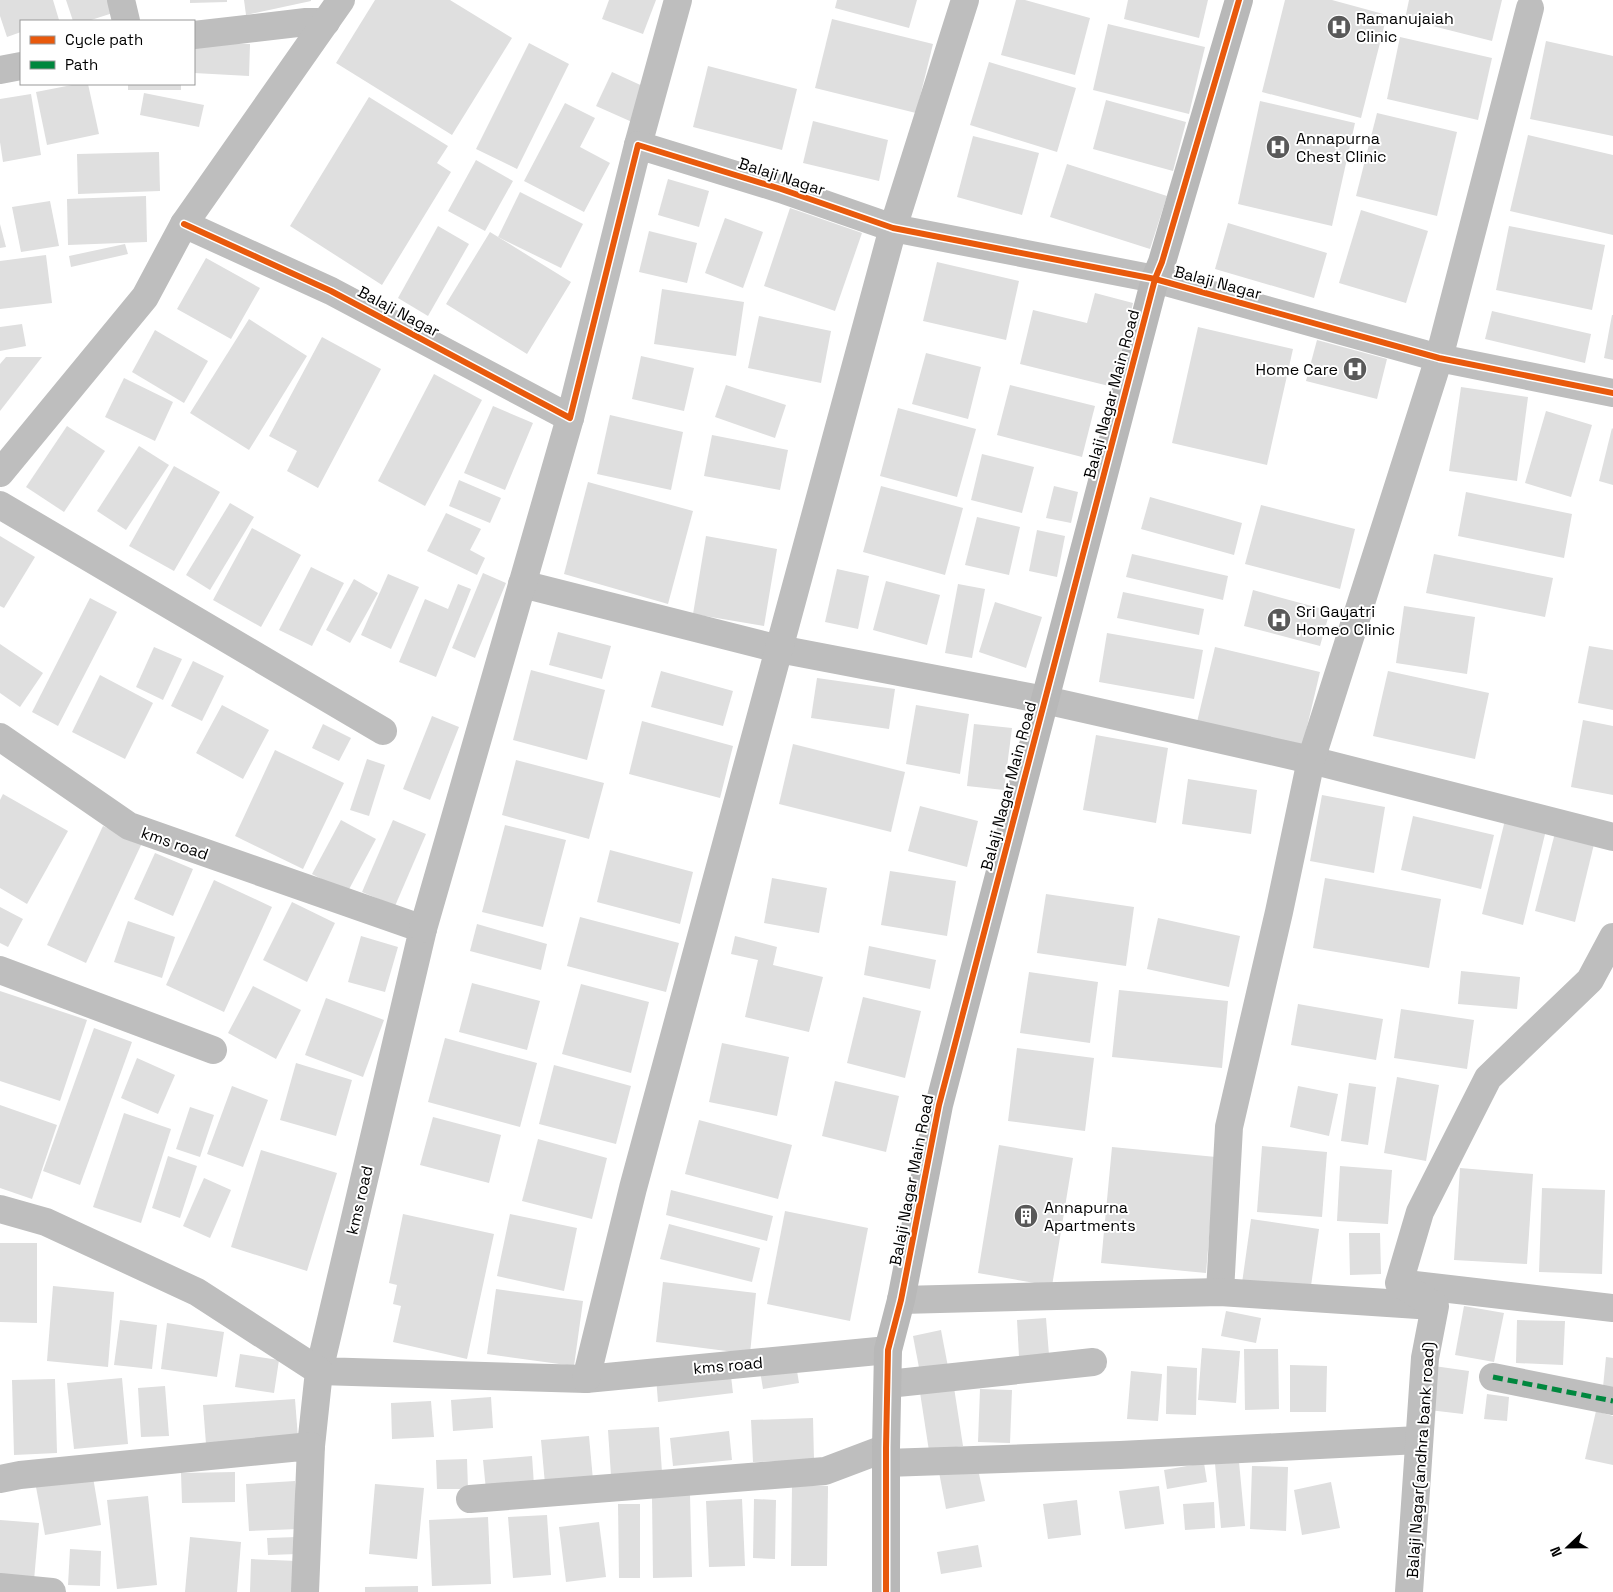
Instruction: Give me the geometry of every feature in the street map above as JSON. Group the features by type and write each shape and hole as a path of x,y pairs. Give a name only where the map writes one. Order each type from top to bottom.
{"street":[{"path":"121,0 126,20"},
{"path":"423,930 570,418 638,145 678,0"},
{"path":"586,1379 633,1188 893,228 965,0"},
{"name":"Balaji Nagar Main Road","path":"886,1592 888,1350 901,1300 939,1105 1155,279 1162,262 1239,0"},
{"path":"1220,1292 1229,1127 1279,912 1311,760 1439,358 1530,8"},
{"path":"195,35 306,22 334,11"},
{"path":"0,473 145,297 184,224 334,11"},
{"path":"0,70 20,66"},
{"name":"Balaji Nagar","path":"638,145 781,189 893,228 1155,279 1439,358 1613,393"},
{"name":"Balaji Nagar","path":"184,224 331,291 570,418"},
{"path":"0,505 383,731"},
{"path":"522,584 779,649 1045,700 1311,760 1613,837"},
{"name":"kms road","path":"0,737 129,826 423,930 320,1371 586,1379 888,1350"},
{"path":"1399,1283 1420,1212 1488,1078 1590,980 1613,937"},
{"path":"0,970 213,1050"},
{"path":"0,1209 46,1222 197,1292 320,1371 311,1446 305,1592"},
{"path":"1399,1283 1434,1306"},
{"path":"1399,1283 1613,1308"},
{"path":"901,1300 1220,1292 1434,1306"},
{"name":"Balaji Nagar(andhra bank road)","path":"1409,1592 1425,1358 1434,1306"},
{"path":"888,1384 1093,1362"},
{"path":"1493,1377 1613,1401"},
{"path":"470,1499 825,1471 886,1455 1129,1454 1420,1440"},
{"path":"0,1479 20,1475 311,1446"},
{"path":"0,1587 52,1592"}],"building":[{"path":"0,0 53,0 59,20 20,20 20,32 7,37 0,16"},
{"path":"66,0 115,0 119,11 91,20 73,20"},
{"path":"190,0 227,0 227,2 190,3"},
{"path":"244,0 311,0 311,1 246,15"},
{"path":"375,0 450,0 512,38 452,135 336,63"},
{"path":"609,0 656,0 643,34 602,19"},
{"path":"837,0 917,0 909,28 835,8"},
{"path":"1016,0 1025,0 1090,18 1075,75 1001,55"},
{"path":"1128,0 1208,0 1199,38 1124,19"},
{"path":"1285,0 1332,0 1387,15 1361,118 1262,92"},
{"path":"1409,0 1502,0 1492,41 1405,19"},
{"path":"832,19 933,44 916,113 815,88"},
{"path":"1108,24 1205,47 1189,114 1093,90"},
{"path":"1400,37 1492,58 1478,120 1387,99"},
{"path":"1546,41 1613,56 1613,136 1530,119"},
{"path":"195,42 250,44 249,76 195,73"},
{"path":"529,43 569,64 517,169 476,149"},
{"path":"989,62 1076,88 1057,152 970,125"},
{"path":"708,66 797,89 782,150 693,127"},
{"path":"612,72 647,88 632,122 596,106"},
{"path":"72,85 88,85 99,134 47,145 36,92"},
{"path":"128,85 181,85 181,90 128,90"},
{"path":"144,93 204,105 199,127 140,115"},
{"path":"31,94 41,155 3,162 0,142 0,99"},
{"path":"369,97 448,146 437,163 451,172 382,285 290,226"},
{"path":"1106,100 1186,122 1173,171 1093,149"},
{"path":"1260,101 1355,123 1332,226 1238,204"},
{"path":"565,103 595,118 580,147 610,163 584,212 524,181"},
{"path":"1377,113 1457,132 1437,216 1356,196"},
{"path":"813,121 888,140 879,181 803,163"},
{"path":"1528,135 1613,155 1613,235 1510,211"},
{"path":"973,136 1039,153 1022,215 957,197"},
{"path":"159,152 160,191 78,194 77,154"},
{"path":"476,160 513,181 485,231 448,211"},
{"path":"1067,164 1167,196 1150,249 1050,217"},
{"path":"668,179 709,191 699,227 658,215"},
{"path":"520,192 583,224 561,268 498,237"},
{"path":"146,196 147,242 68,245 67,199"},
{"path":"50,201 59,246 21,252 12,207"},
{"path":"790,208 862,233 835,311 764,286"},
{"path":"1361,210 1428,231 1406,303 1339,283"},
{"path":"725,218 763,232 743,288 705,273"},
{"path":"1228,223 1327,253 1314,298 1215,269"},
{"path":"0,224 6,247 0,248"},
{"path":"438,226 469,244 428,316 398,298"},
{"path":"1509,226 1605,245 1592,310 1496,290"},
{"path":"649,231 697,243 687,283 639,272"},
{"path":"490,232 571,282 527,354 446,304"},
{"path":"125,244 128,254 71,267 69,256"},
{"path":"46,255 52,303 0,309 0,261"},
{"path":"206,258 260,288 231,339 177,309"},
{"path":"937,262 1019,281 1006,340 923,321"},
{"path":"662,289 744,302 736,356 654,344"},
{"path":"1095,293 1133,303 1113,387 1020,364 1033,310 1087,323"},
{"path":"1492,311 1591,334 1585,363 1485,339"},
{"path":"1613,315 1613,360 1604,358"},
{"path":"759,316 831,331 821,383 748,368"},
{"path":"249,319 307,356 249,450 190,413"},
{"path":"22,324 26,346 0,351 0,327"},
{"path":"1198,327 1293,349 1267,465 1172,443"},
{"path":"155,330 208,361 184,403 132,372"},
{"path":"322,337 381,369 318,488 287,471 297,451 269,436"},
{"path":"1317,340 1387,359 1377,399 1306,381"},
{"path":"926,353 981,367 968,419 912,404"},
{"path":"641,356 694,368 684,411 632,399"},
{"path":"6,357 42,357 0,411 0,364"},
{"path":"434,374 482,400 425,506 378,481"},
{"path":"124,378 173,402 155,441 105,417"},
{"path":"726,385 786,405 775,438 715,417"},
{"path":"1010,385 1095,406 1082,457 997,435"},
{"path":"1461,387 1528,397 1517,481 1449,471"},
{"path":"493,406 533,423 505,490 464,473"},
{"path":"898,408 976,429 957,497 880,476"},
{"path":"1546,411 1592,425 1571,497 1525,483"},
{"path":"610,415 683,432 671,490 597,474"},
{"path":"67,426 105,451 64,512 26,487"},
{"path":"1613,429 1613,485 1599,481"},
{"path":"712,435 788,450 780,490 704,476"},
{"path":"139,446 169,465 126,530 97,511"},
{"path":"982,454 1034,467 1022,513 971,500"},
{"path":"174,466 220,492 174,571 129,546"},
{"path":"459,480 501,498 490,523 449,506"},
{"path":"588,482 693,511 668,604 564,574"},
{"path":"881,486 963,508 945,575 863,552"},
{"path":"1054,486 1078,492 1071,523 1046,518"},
{"path":"1466,492 1572,514 1564,558 1458,536"},
{"path":"1150,497 1242,523 1234,555 1141,529"},
{"path":"230,503 254,517 210,590 186,575"},
{"path":"1261,505 1355,529 1340,589 1245,564"},
{"path":"446,513 481,529 470,550 485,558 477,575 427,551"},
{"path":"977,517 1020,527 1009,575 965,565"},
{"path":"252,528 301,555 261,627 213,600"},
{"path":"1037,530 1065,536 1057,577 1029,571"},
{"path":"0,536 35,557 4,608 0,606"},
{"path":"706,536 777,549 764,626 693,614"},
{"path":"1132,554 1228,576 1223,600 1126,577"},
{"path":"1434,554 1553,578 1545,617 1426,593"},
{"path":"311,567 344,583 312,646 279,630"},
{"path":"837,569 869,576 858,629 825,622"},
{"path":"483,573 506,583 475,658 452,648"},
{"path":"388,574 419,587 391,649 361,635"},
{"path":"354,579 378,593 350,643 326,630"},
{"path":"886,581 940,595 927,645 873,630"},
{"path":"458,584 471,589 436,677 399,662 425,599 448,609"},
{"path":"958,584 985,589 972,658 945,653"},
{"path":"1253,590 1330,611 1320,646 1244,626"},
{"path":"1123,592 1204,609 1199,635 1117,618"},
{"path":"90,598 117,612 58,726 32,712"},
{"path":"995,602 1042,617 1026,668 979,652"},
{"path":"1404,606 1475,617 1467,674 1396,663"},
{"path":"558,632 611,646 602,679 549,665"},
{"path":"1107,633 1203,650 1194,699 1099,682"},
{"path":"0,644 43,673 20,707 0,693"},
{"path":"1589,646 1613,650 1613,710 1578,703"},
{"path":"154,647 182,659 163,700 136,687"},
{"path":"1215,647 1320,672 1302,748 1197,722"},
{"path":"193,661 224,676 202,721 171,706"},
{"path":"531,670 605,690 587,760 513,740"},
{"path":"661,671 733,691 723,726 651,707"},
{"path":"1388,671 1489,693 1475,759 1373,736"},
{"path":"100,675 153,703 125,759 72,732"},
{"path":"817,678 895,689 889,729 811,718"},
{"path":"222,705 269,730 243,779 196,753"},
{"path":"916,705 969,714 960,774 906,764"},
{"path":"432,716 459,727 430,800 403,789"},
{"path":"1583,720 1613,726 1613,795 1571,787"},
{"path":"642,721 733,746 720,798 629,774"},
{"path":"323,724 351,738 339,761 312,748"},
{"path":"974,724 1012,728 1004,790 967,786"},
{"path":"1096,735 1168,748 1156,823 1083,810"},
{"path":"793,744 905,772 891,832 779,804"},
{"path":"275,750 344,783 303,869 235,836"},
{"path":"367,759 385,765 369,816 350,810"},
{"path":"516,760 604,783 589,839 502,815"},
{"path":"1188,779 1257,790 1251,834 1182,824"},
{"path":"3,794 68,831 27,904 0,888 0,800"},
{"path":"1322,795 1385,807 1374,873 1310,861"},
{"path":"920,806 978,821 967,867 908,851"},
{"path":"1413,816 1494,835 1481,889 1401,870"},
{"path":"341,820 376,839 347,893 312,874"},
{"path":"393,820 426,834 395,906 362,892"},
{"path":"1505,820 1546,830 1523,925 1482,914"},
{"path":"505,825 566,840 543,927 482,912"},
{"path":"1557,825 1596,836 1575,922 1535,911"},
{"path":"103,826 142,843 86,963 47,945"},
{"path":"610,850 693,872 680,924 597,902"},
{"path":"155,853 193,869 173,916 134,899"},
{"path":"890,871 956,881 947,936 881,925"},
{"path":"772,878 827,888 819,933 764,923"},
{"path":"1325,878 1441,899 1429,968 1313,948"},
{"path":"214,880 272,907 224,1012 166,985"},
{"path":"1046,894 1134,907 1126,966 1037,953"},
{"path":"292,902 335,923 307,982 263,960"},
{"path":"0,907 23,919 8,947 0,943"},
{"path":"580,917 679,943 666,992 567,966"},
{"path":"1158,918 1240,936 1229,987 1147,969"},
{"path":"128,921 175,937 162,978 114,962"},
{"path":"477,924 547,944 541,970 470,951"},
{"path":"361,936 398,947 385,992 348,982"},
{"path":"735,936 777,947 773,965 823,977 809,1032 745,1017 758,960 731,954"},
{"path":"869,946 936,960 930,989 864,975"},
{"path":"1461,971 1520,977 1517,1009 1458,1004"},
{"path":"1029,972 1098,982 1090,1043 1020,1033"},
{"path":"472,983 540,1001 527,1050 459,1032"},
{"path":"581,984 649,1002 631,1073 562,1054"},
{"path":"253,986 301,1010 276,1059 228,1033"},
{"path":"1119,990 1228,1001 1222,1068 1112,1057"},
{"path":"0,991 87,1020 60,1101 0,1081"},
{"path":"863,997 921,1011 905,1078 847,1063"},
{"path":"326,998 384,1020 363,1077 305,1055"},
{"path":"1298,1004 1383,1019 1376,1060 1291,1045"},
{"path":"1401,1009 1474,1020 1467,1069 1394,1058"},
{"path":"94,1028 132,1042 80,1185 43,1171"},
{"path":"445,1038 537,1063 520,1127 428,1102"},
{"path":"722,1043 789,1057 777,1116 709,1102"},
{"path":"1017,1048 1094,1058 1085,1131 1008,1121"},
{"path":"137,1058 175,1075 158,1114 121,1098"},
{"path":"296,1063 352,1080 336,1136 280,1120"},
{"path":"554,1065 631,1086 616,1144 539,1124"},
{"path":"1397,1077 1439,1085 1426,1161 1384,1153"},
{"path":"835,1081 899,1096 886,1152 822,1136"},
{"path":"1349,1083 1376,1087 1368,1145 1341,1141"},
{"path":"232,1086 268,1100 243,1167 207,1154"},
{"path":"1298,1086 1338,1094 1329,1136 1290,1127"},
{"path":"0,1105 57,1125 32,1199 0,1188"},
{"path":"190,1107 214,1115 200,1157 176,1149"},
{"path":"124,1113 171,1129 141,1223 93,1207"},
{"path":"433,1117 501,1135 489,1183 420,1165"},
{"path":"699,1120 792,1145 778,1199 685,1174"},
{"path":"538,1139 607,1158 592,1219 522,1201"},
{"name":"Annapurna Apartments","path":"999,1145 1073,1158 1052,1286 978,1273"},
{"path":"1262,1146 1327,1152 1322,1217 1257,1212"},
{"path":"1112,1147 1216,1157 1206,1273 1101,1263"},
{"path":"261,1150 337,1173 307,1271 231,1247"},
{"path":"168,1156 197,1166 180,1218 152,1208"},
{"path":"1340,1166 1392,1170 1388,1224 1337,1221"},
{"path":"1460,1168 1533,1174 1527,1264 1454,1260"},
{"path":"204,1178 231,1190 210,1238 183,1226"},
{"path":"1542,1188 1605,1190 1602,1274 1539,1272"},
{"path":"671,1190 773,1216 767,1241 666,1215"},
{"path":"785,1211 868,1228 850,1321 767,1304"},
{"path":"403,1214 494,1234 467,1359 393,1342 401,1306 393,1304 397,1285 389,1283"},
{"path":"510,1214 577,1228 564,1291 497,1276"},
{"path":"1251,1219 1319,1229 1310,1293 1242,1283"},
{"path":"669,1224 760,1248 752,1282 660,1259"},
{"path":"1349,1233 1380,1233 1381,1274 1350,1275"},
{"path":"0,1243 37,1243 37,1323 0,1322"},
{"path":"663,1282 756,1293 750,1354 656,1342"},
{"path":"53,1286 114,1292 108,1367 47,1361"},
{"path":"496,1289 583,1301 574,1366 487,1354"},
{"path":"1464,1306 1504,1313 1494,1362 1455,1355"},
{"path":"1226,1311 1261,1318 1256,1343 1221,1336"},
{"path":"1046,1318 1049,1355 1019,1357 1017,1320"},
{"path":"120,1320 157,1325 152,1369 114,1365"},
{"path":"1517,1320 1565,1321 1563,1365 1516,1363"},
{"path":"167,1323 224,1332 217,1377 161,1369"},
{"path":"941,1330 948,1367 920,1373 913,1336"},
{"path":"1202,1348 1240,1351 1236,1403 1198,1400"},
{"path":"1244,1349 1278,1349 1279,1409 1245,1410"},
{"path":"240,1354 279,1360 274,1393 235,1387"},
{"path":"1606,1357 1613,1358 1613,1388 1603,1387"},
{"path":"796,1365 799,1383 763,1389 760,1371"},
{"path":"1290,1365 1327,1366 1326,1412 1290,1412"},
{"path":"1167,1366 1197,1368 1196,1415 1166,1414"},
{"path":"1434,1366 1469,1371 1463,1414 1429,1410"},
{"path":"730,1368 733,1393 658,1402 656,1377"},
{"path":"1131,1371 1162,1374 1158,1421 1127,1419"},
{"path":"122,1378 128,1444 74,1449 67,1383"},
{"path":"55,1379 57,1453 14,1455 12,1380"},
{"path":"953,1381 963,1446 929,1451 919,1386"},
{"path":"165,1386 169,1436 141,1437 138,1388"},
{"path":"980,1389 1012,1390 1010,1443 978,1442"},
{"path":"1487,1394 1509,1397 1507,1421 1484,1419"},
{"path":"491,1397 493,1428 453,1431 451,1400"},
{"path":"295,1399 298,1438 206,1444 203,1405"},
{"path":"431,1401 434,1437 392,1439 391,1403"},
{"path":"1596,1411 1613,1416 1613,1465 1585,1459"},
{"path":"813,1418 814,1460 753,1462 751,1420"},
{"path":"659,1427 662,1473 611,1476 608,1430"},
{"path":"729,1431 732,1460 673,1466 670,1438"},
{"path":"589,1436 593,1480 545,1484 541,1440"},
{"path":"532,1456 534,1485 486,1490 483,1460"},
{"path":"467,1459 468,1489 437,1489 436,1460"},
{"path":"1239,1462 1245,1526 1221,1528 1215,1464"},
{"path":"1204,1463 1207,1482 1167,1489 1164,1470"},
{"path":"977,1465 985,1501 946,1509 939,1472"},
{"path":"1252,1466 1288,1467 1286,1531 1250,1529"},
{"path":"235,1472 235,1502 182,1503 181,1473"},
{"path":"93,1477 101,1525 45,1535 36,1487"},
{"path":"295,1481 298,1529 249,1531 246,1484"},
{"path":"1331,1482 1340,1528 1302,1535 1294,1490"},
{"path":"375,1484 424,1488 417,1559 369,1554"},
{"path":"792,1485 828,1486 827,1566 791,1566"},
{"path":"1159,1486 1164,1524 1125,1529 1119,1491"},
{"path":"652,1495 690,1495 692,1577 653,1578"},
{"path":"148,1496 157,1585 117,1589 107,1500"},
{"path":"742,1499 745,1566 709,1567 706,1501"},
{"path":"754,1499 776,1500 775,1559 753,1558"},
{"path":"1077,1500 1081,1535 1048,1539 1043,1504"},
{"path":"1214,1502 1215,1528 1185,1530 1183,1504"},
{"path":"618,1504 640,1504 640,1578 619,1578"},
{"path":"547,1515 551,1575 513,1578 508,1517"},
{"path":"488,1517 491,1584 432,1586 429,1520"},
{"path":"0,1520 39,1523 33,1592 0,1592"},
{"path":"599,1522 606,1577 566,1582 559,1527"},
{"path":"190,1537 241,1542 237,1592 185,1592"},
{"path":"297,1537 298,1554 268,1555 267,1538"},
{"path":"978,1545 982,1567 941,1574 937,1552"},
{"path":"70,1549 101,1551 100,1586 68,1585"},
{"path":"251,1559 297,1561 296,1592 250,1592"},
{"path":"418,1586 418,1592 365,1592 365,1587"}],"marked path":[{"path":"1493,1377 1613,1401"}],"cycle path":[{"path":"886,1592 888,1350 901,1300 939,1105 1155,279 1162,262 1239,0"},
{"path":"184,224 331,291 570,418 638,145 781,189 893,228 1155,279 1439,358 1613,393"}],"place":[{"name":"Ramanujaiah Clinic","path":"1339,27"},
{"name":"Annapurna Chest Clinic","path":"1278,147"},
{"name":"Home Care","path":"1355,369"},
{"name":"Sri Gayatri Homeo Clinic","path":"1279,620"},
{"name":"Annapurna Apartments","path":"1026,1216"}]}
